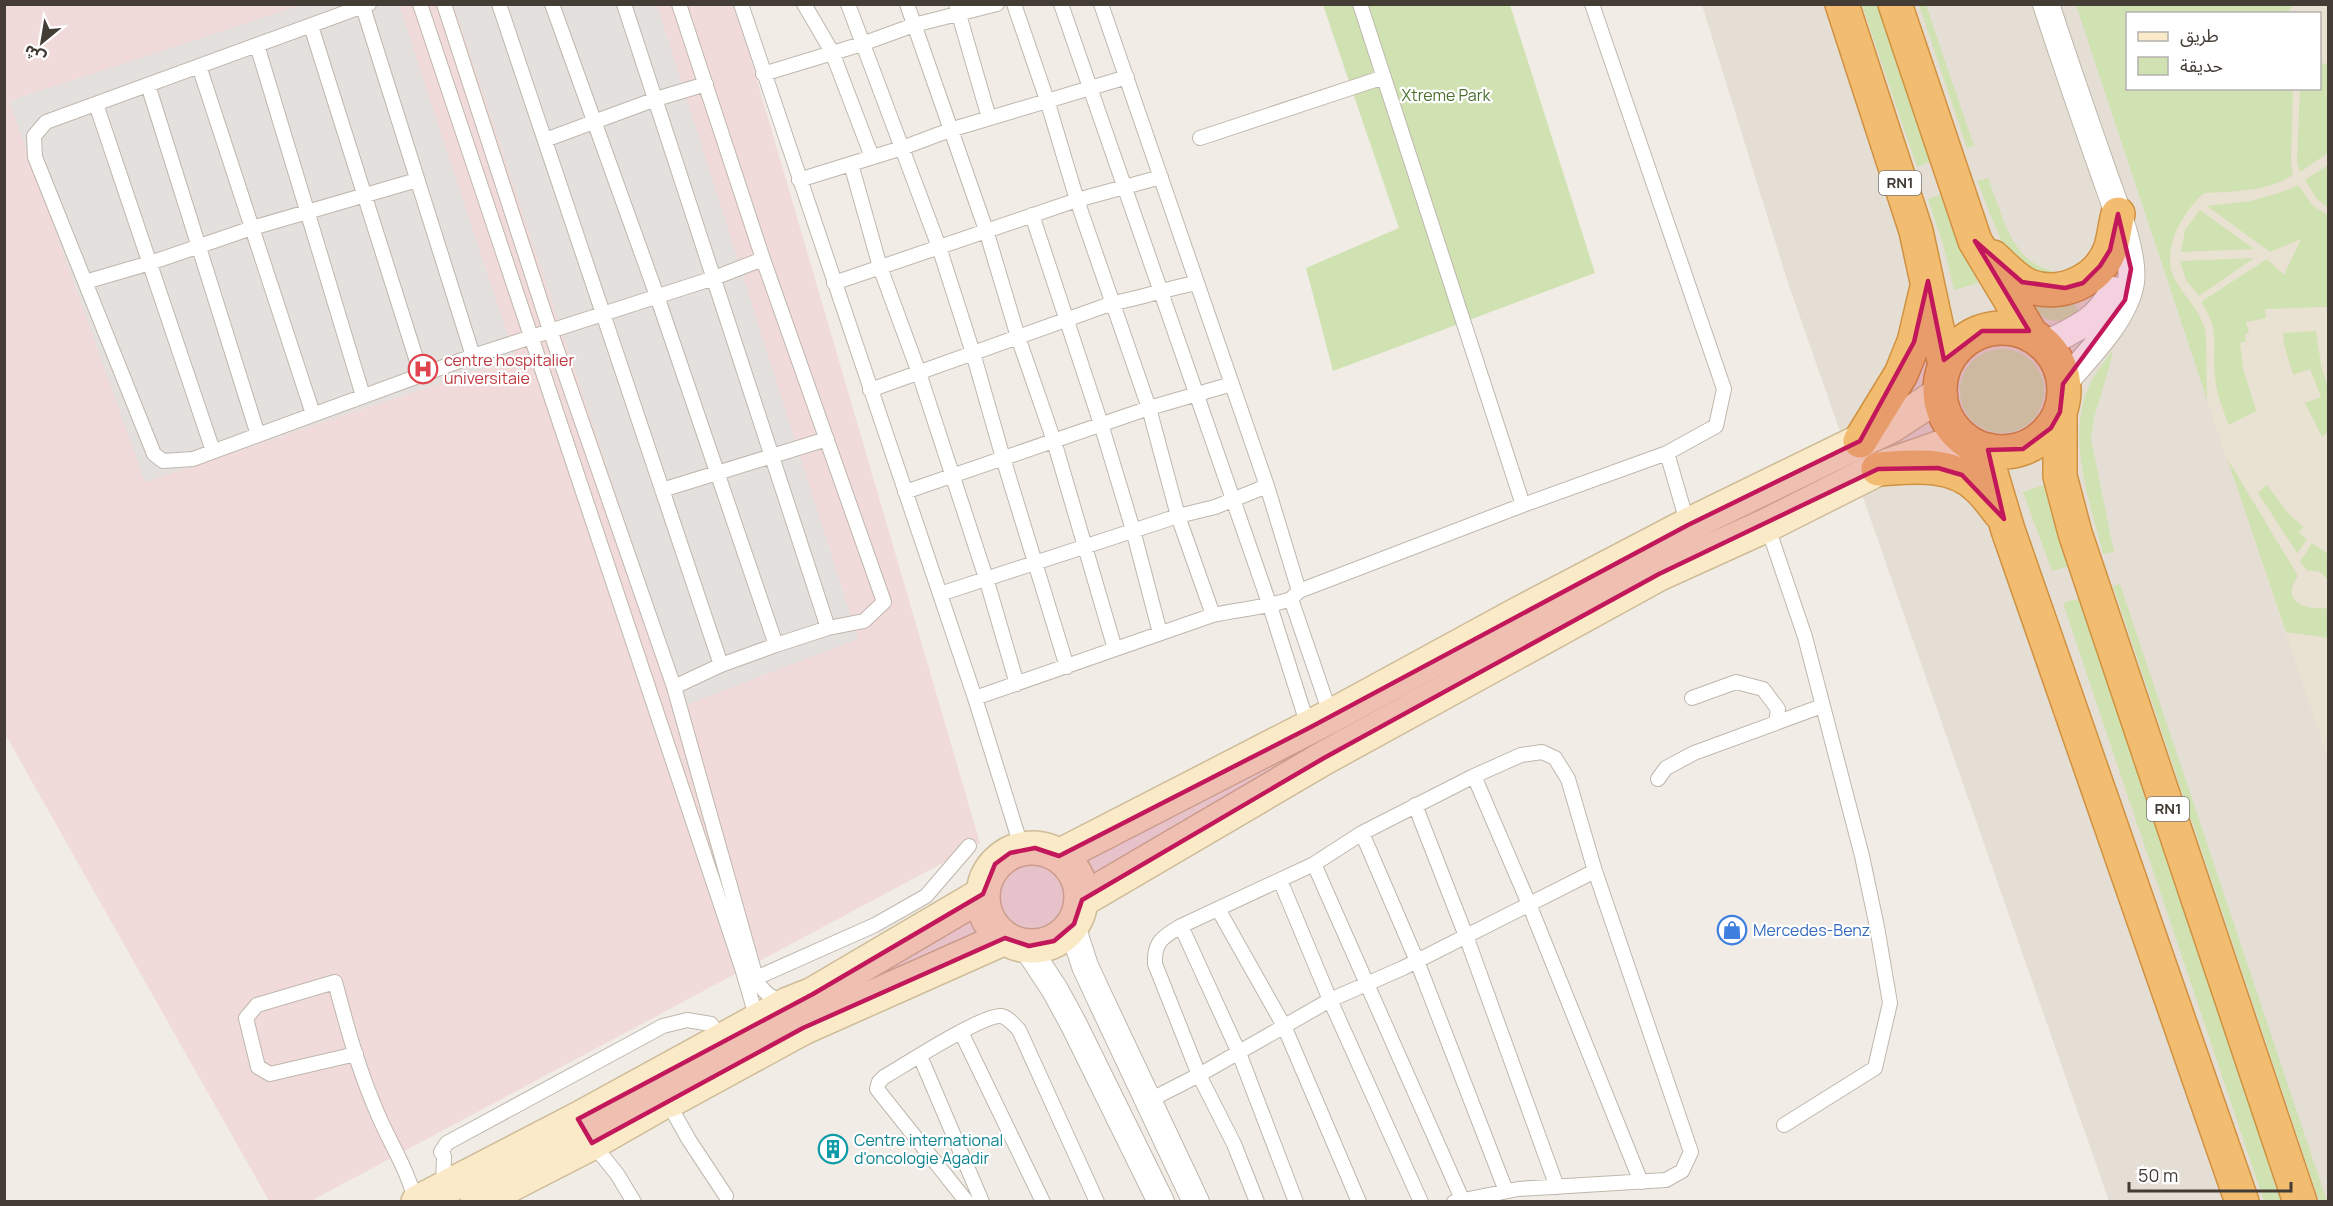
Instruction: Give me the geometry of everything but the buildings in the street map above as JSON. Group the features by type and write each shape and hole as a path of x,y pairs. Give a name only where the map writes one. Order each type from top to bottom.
{"highway":[{"name":"RN1","path":"1842,4 1916,231 1928,281 1947,419 1976,445 1991,473 2004,519 2242,1202"},
{"name":"RN1","path":"1895,4 1975,241 2038,341 2057,363 2062,398 2060,476 2075,533 2300,1202"},
{"path":"1975,241 2022,282 2040,288 2065,288 2083,283 2100,266 2121,225"},
{"path":"1860,441 1901,374 1914,342 1928,281"},
{"path":"1943,380 1954,350 1967,339 1982,332 2000,328 2017,330 2038,341"},
{"path":"1976,445 2006,452 2023,448 2039,440 2051,428 2062,398"},
{"path":"1878,469 1913,466 1938,468 1962,475 1978,486 2004,519"}],"street":[{"path":"2046,4 2121,225 2131,269 2131,283 2125,300 2062,398"},
{"path":"2038,341 2098,315 2105,306 2114,290 2121,225"},
{"path":"425,1197 585,1131 672,1100 803,1028 1015,942 1042,946 1054,941 1077,913 1319,737 1518,614 1688,525 1891,426 1943,380"},
{"path":"1059,856 1319,737 1659,574 1767,525 1878,469 1976,445"},
{"path":"1160,1201 1074,1024 1055,990 1015,942 995,930 988,919 983,894 986,878 995,864 1010,853 1022,849 1048,850 1069,864 1076,875 1077,913 1089,975 1196,1202"},
{"path":"477,1202 722,1041 788,1004 813,994 983,894"}],"lane":[{"path":"420,4 742,968 754,1009 755,1022"},
{"path":"444,4 550,330 674,687 756,978 761,988 773,999 788,1004"},
{"path":"499,4 721,665"},
{"path":"552,4 657,296 776,645"},
{"path":"624,4 828,628"},
{"path":"674,687 721,665 776,645 828,628 864,621 884,602 763,259 679,4"},
{"path":"741,4 975,698 1022,849"},
{"path":"804,4 832,52 872,157"},
{"path":"848,4 939,247 974,353 1034,563 1067,667"},
{"path":"907,4 986,230 1018,337 1054,441 1114,649"},
{"path":"763,74 862,44 957,10 997,4"},
{"path":"1014,4 1047,100 1077,200 1149,408 1178,516 1213,615"},
{"path":"1061,4 1270,606 1319,737"},
{"path":"1101,4 1267,486 1295,595 1319,737"},
{"path":"1360,4 1523,505"},
{"path":"975,698 1213,615 1249,607 1270,606 1523,505 1666,453 1716,426 1724,389 1592,4"},
{"path":"472,356 366,6 46,122 34,136 35,157 154,454 163,461 193,459 472,356 604,315 763,259"},
{"path":"957,10 989,118"},
{"path":"311,26 421,374"},
{"path":"257,45 363,396"},
{"path":"199,66 313,414"},
{"path":"799,180 902,148 950,130 1126,77"},
{"path":"1200,138 1384,77"},
{"path":"545,140 656,99 706,84"},
{"path":"148,85 258,435"},
{"path":"96,104 213,451"},
{"path":"850,164 880,267 919,373 986,578 1017,684"},
{"path":"834,283 1077,200 1161,177"},
{"path":"86,282 252,228 417,180"},
{"path":"1032,215 1101,424 1133,530 1160,633"},
{"path":"870,390 1113,303 1142,298 1161,290 1197,283"},
{"path":"905,492 1149,408 1232,384"},
{"path":"662,490 827,439"},
{"path":"1666,453 1688,525"},
{"path":"940,594 1133,530 1233,500 1267,486"},
{"path":"1767,525 1805,637 1821,706 1862,856 1890,1003 1875,1068 1784,1125"},
{"path":"1692,698 1736,682 1763,689 1778,709 1776,723"},
{"path":"1658,779 1666,768 1694,753 1821,706"},
{"path":"1257,1202 1234,1144 1199,1075 1155,964 1155,951 1161,938 1180,926 1314,864 1362,833 1474,776 1521,755 1542,752 1555,758 1568,779 1595,870 1691,1152 1682,1171 1666,1180 1506,1191 1458,1200 1368,985 1314,864"},
{"path":"1474,776 1529,904 1641,1182"},
{"path":"1415,805 1466,936 1557,1187"},
{"path":"1362,833 1417,961 1506,1191"},
{"path":"756,978 875,925 926,896 969,846"},
{"path":"1148,1101 1239,1053 1330,1000 1368,985 1417,961 1595,870"},
{"path":"1280,880 1330,1000 1421,1202"},
{"path":"721,907 735,902"},
{"path":"1218,909 1284,1026 1359,1202"},
{"path":"1180,926 1239,1053 1296,1202"},
{"path":"356,1054 270,1074 258,1066 246,1018 257,1005 335,982 374,1106 409,1176 425,1197 444,1156 441,1152 447,1143 663,1026 687,1020 711,1024 722,1041"},
{"path":"967,1202 877,1089 884,1077 961,1032 990,1018 1000,1016 1019,1030 1097,1202"},
{"path":"961,1032 1043,1202"},
{"path":"920,1056 982,1202"},
{"path":"667,1100 725,1200"},
{"path":"585,1131 617,1174 634,1202"}],"highlighted area":[{"path":"2118,214 2131,269 2125,300 2063,384 2060,412 2051,428 2023,449 1988,450 2004,519 1962,475 1938,468 1878,469 1659,574 1324,758 1082,900 1074,924 1054,941 1029,946 1005,938 803,1028 592,1143 578,1119 813,994 983,894 995,864 1010,853 1035,848 1059,856 1309,728 1688,525 1860,441 1914,342 1928,281 1944,360 1982,331 2029,331 1975,241 2022,282 2065,288 2083,283 2100,266 2110,250"}],"shaded area":[{"name":"centre hospitalier universitaie","path":"4,5 735,5 980,843 311,1201 269,1201 5,734"},
{"path":"302,5 399,5 515,358 145,482 9,101"},
{"path":"454,5 657,5 858,639 686,705"},
{"path":"1702,5 2328,5 2328,1201 2109,1201 1788,283"},
{"path":"2275,5 2328,5 2328,759 2158,254 2235,90 2321,90 2321,12 2271,12"}],"green space":[{"name":"Xtreme Park","path":"1323,5 1510,5 1595,273 1333,371 1306,268 1399,228"},
{"path":"1862,5 1881,5 1933,161 1917,167"},
{"path":"1919,5 1926,5 1974,146 1967,148"},
{"path":"2076,5 2292,5 2288,12 2126,12 2126,90 2293,90 2291,162 2293,175 2261,188 2204,193 2180,223 2171,247 2172,271 2177,283 2199,314 2204,326 2207,400"},
{"path":"2321,62 2328,65 2328,153 2300,172 2297,162 2300,90 2321,90"},
{"path":"2328,165 2328,208 2316,198 2305,180"},
{"path":"1988,178 2008,230 2019,249 2033,263 2060,273 2038,280 2004,248 1977,181"},
{"path":"2298,185 2313,206 2328,215 2328,307 2265,309 2266,318 2246,322 2249,333 2245,334 2246,341 2240,343 2243,368 2256,411 2229,425 2217,390 2212,324 2201,302 2267,259 2284,275 2301,239 2270,252 2207,206 2251,201"},
{"path":"1944,193 1978,283 1954,290 1944,248 1928,199"},
{"path":"2200,210 2254,249 2181,252 2185,230"},
{"path":"2254,258 2199,296 2186,280 2180,261"},
{"path":"2031,295 2070,297 2081,314 2064,320 2050,320 2039,312"},
{"path":"2316,331 2321,365 2328,387 2328,432 2322,437 2305,403 2321,397 2310,369 2293,375 2284,345 2283,333"},
{"path":"2002,349 2025,356 2037,368 2044,391 2037,414 2025,426 2002,433 1979,426 1967,414 1960,391 1967,368 1979,356"},
{"path":"2112,351 2091,438 2114,552 2103,554 2082,470 2080,428 2082,407 2089,386"},
{"path":"2227,458 2298,576 2293,585 2294,599 2304,606 2328,608 2328,638 2286,632"},
{"path":"2047,484 2069,566 2052,571 2023,492"},
{"path":"2267,485 2287,512 2303,527 2299,533 2307,540 2297,553 2258,493"},
{"path":"2312,543 2328,554 2328,580 2320,572 2307,570 2300,562"},
{"path":"2120,584 2327,1201 2319,1201 2113,586"},
{"path":"2081,598 2283,1201 2264,1201 2063,603"}],"place":[{"name":"centre hospitalier universitaie","path":"423,369"},
{"name":"Mercedes-Benz","path":"1732,930"},
{"name":"Centre international d'oncologie Agadir","path":"833,1149"}]}
